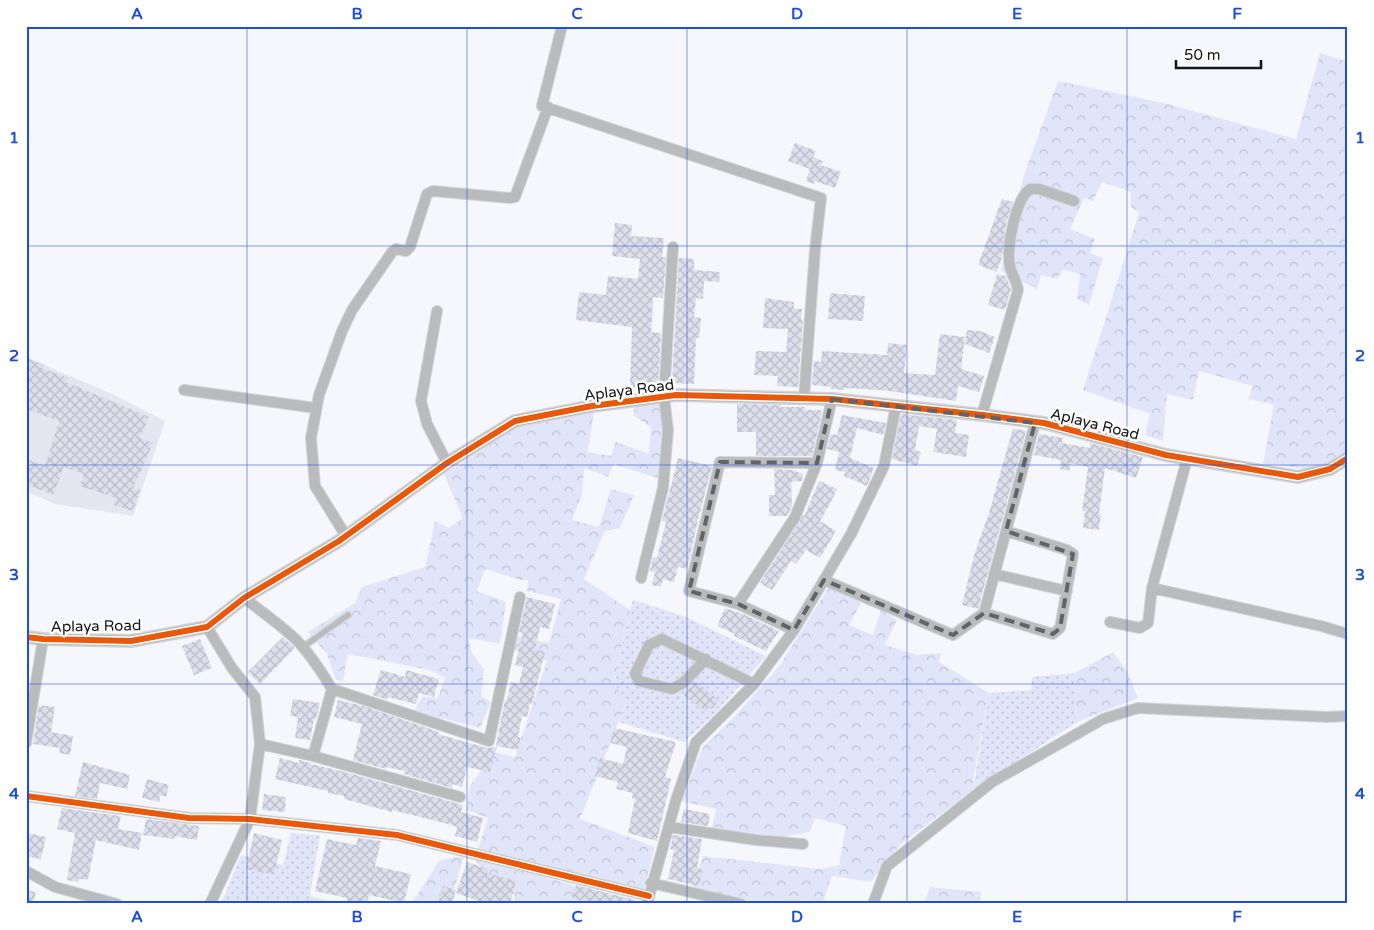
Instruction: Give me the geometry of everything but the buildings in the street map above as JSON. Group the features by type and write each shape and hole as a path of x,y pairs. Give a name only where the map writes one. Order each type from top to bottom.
{"street":[{"path":"562,26 542,106 821,198 815,250 804,398"},
{"path":"346,536 315,486 311,438 318,395 342,330 352,310 392,252 396,249 406,251 410,247 427,194 433,191 515,197 548,107"},
{"path":"982,416 1018,290 1010,268 1009,249 1019,203 1030,188 1039,189 1074,201"},
{"path":"641,578 663,488 668,430 664,397 672,247"},
{"path":"437,311 421,401 427,424 447,463"},
{"path":"184,390 316,408"},
{"name":"Aplaya Road","path":"26,637 131,641 207,627 244,598 346,536 447,463 515,421 592,406 676,395 832,399 1035,423 1187,459 1298,477 1330,469 1348,458"},
{"path":"738,604 795,517 817,463 832,399"},
{"path":"26,796 189,818 250,819 396,834 648,900 651,883 676,800 696,742 754,684 794,630 824,580 851,534 884,466 896,406"},
{"path":"824,580 953,635 984,614 1035,423"},
{"path":"1110,622 1140,628 1148,623 1152,588 1187,459"},
{"path":"794,630 738,604 689,591 720,462 817,463"},
{"path":"984,614 1054,634 1060,628 1073,554 1067,550 1006,531"},
{"path":"994,574 1067,590"},
{"path":"1152,588 1321,626 1348,634"},
{"path":"244,598 291,635 303,647 332,689 489,741 520,597"},
{"path":"207,627 232,668 256,696 260,744 250,819 210,904"},
{"path":"26,743 43,639"},
{"path":"706,659 683,683 672,689 639,681 635,674 649,645 662,639 706,659 754,684"},
{"path":"313,756 332,689"},
{"path":"873,904 888,866 984,788 1103,719 1138,708 1348,716"},
{"path":"260,744 313,756 460,797"},
{"path":"669,828 756,840 803,844"},
{"path":"26,870 55,888 117,904"},
{"path":"651,883 742,904"}],"lane":[{"path":"303,647 348,616"}],"highlighted area":[{"path":"832,399 1035,423 1006,531 1073,554 1060,628 1053,634 984,613 953,635 824,580 794,630 738,604 689,591 720,462 817,463"}],"shaded area":[{"path":"26,357 112,394 165,421 133,516 55,504 26,491"}],"green space":[{"path":"1320,53 1348,62 1348,451 1330,463 1310,469 1263,464 1274,405 1248,399 1253,386 1199,371 1193,400 1167,394 1163,441 1145,435 1150,414 1083,390 1139,213 1131,207 1131,192 1102,182 1093,201 1084,198 1070,229 1095,239 1090,253 1103,258 1089,305 1077,299 1080,274 1063,270 1057,279 1041,275 1037,289 1001,271 1023,178 1058,81 1164,103 1296,139"},
{"path":"658,402 663,426 660,479 614,464 608,477 584,468 582,494 572,520 599,527 611,489 634,495 620,528 605,531 584,579 630,610 614,681 625,706 580,819 655,847 644,891 478,849 488,818 467,810 470,786 494,752 515,757 547,661 514,650 516,636 549,643 561,599 527,591 528,580 521,580 485,569 477,591 506,602 500,644 468,638 472,653 484,670 481,696 491,702 480,728 414,711 422,697 438,698 445,678 430,670 348,654 343,681 336,680 327,654 308,632 355,603 362,587 425,567 435,521 449,528 463,518 443,472 458,466 514,428 594,412 588,452 611,456 616,442 649,454 651,427 634,416 634,407"},
{"path":"829,587 862,601 849,625 873,635 881,610 897,620 885,645 917,655 941,653 939,662 989,693 973,780 973,790 901,844 871,882 832,876 822,904 766,904 692,889 703,856 820,869 839,865 846,826 815,818 810,832 781,837 712,828 716,809 681,801 703,747 735,716 780,665"},
{"path":"633,600 686,617 766,656 714,715 684,742 619,722 625,706 614,682"},
{"path":"1113,652 1127,671 1138,698 1077,722 1075,673"},
{"path":"1075,673 1077,722 973,790 989,693 1031,690 1032,677"},
{"path":"291,833 320,835 310,896 337,904 221,904 241,855 283,865"},
{"path":"464,856 450,904 411,904 440,860"},
{"path":"473,857 569,884 622,904 514,904 515,895 487,888 483,871"},
{"path":"930,887 981,892 980,904 924,904"}],"cycle path":[{"path":"26,637 131,641 207,627 244,598 339,541 447,463 515,421 592,406 676,395 832,399 1044,423 1166,455 1298,477 1330,469 1348,458"},
{"path":"26,796 189,818 250,819 397,835 649,896"}]}
